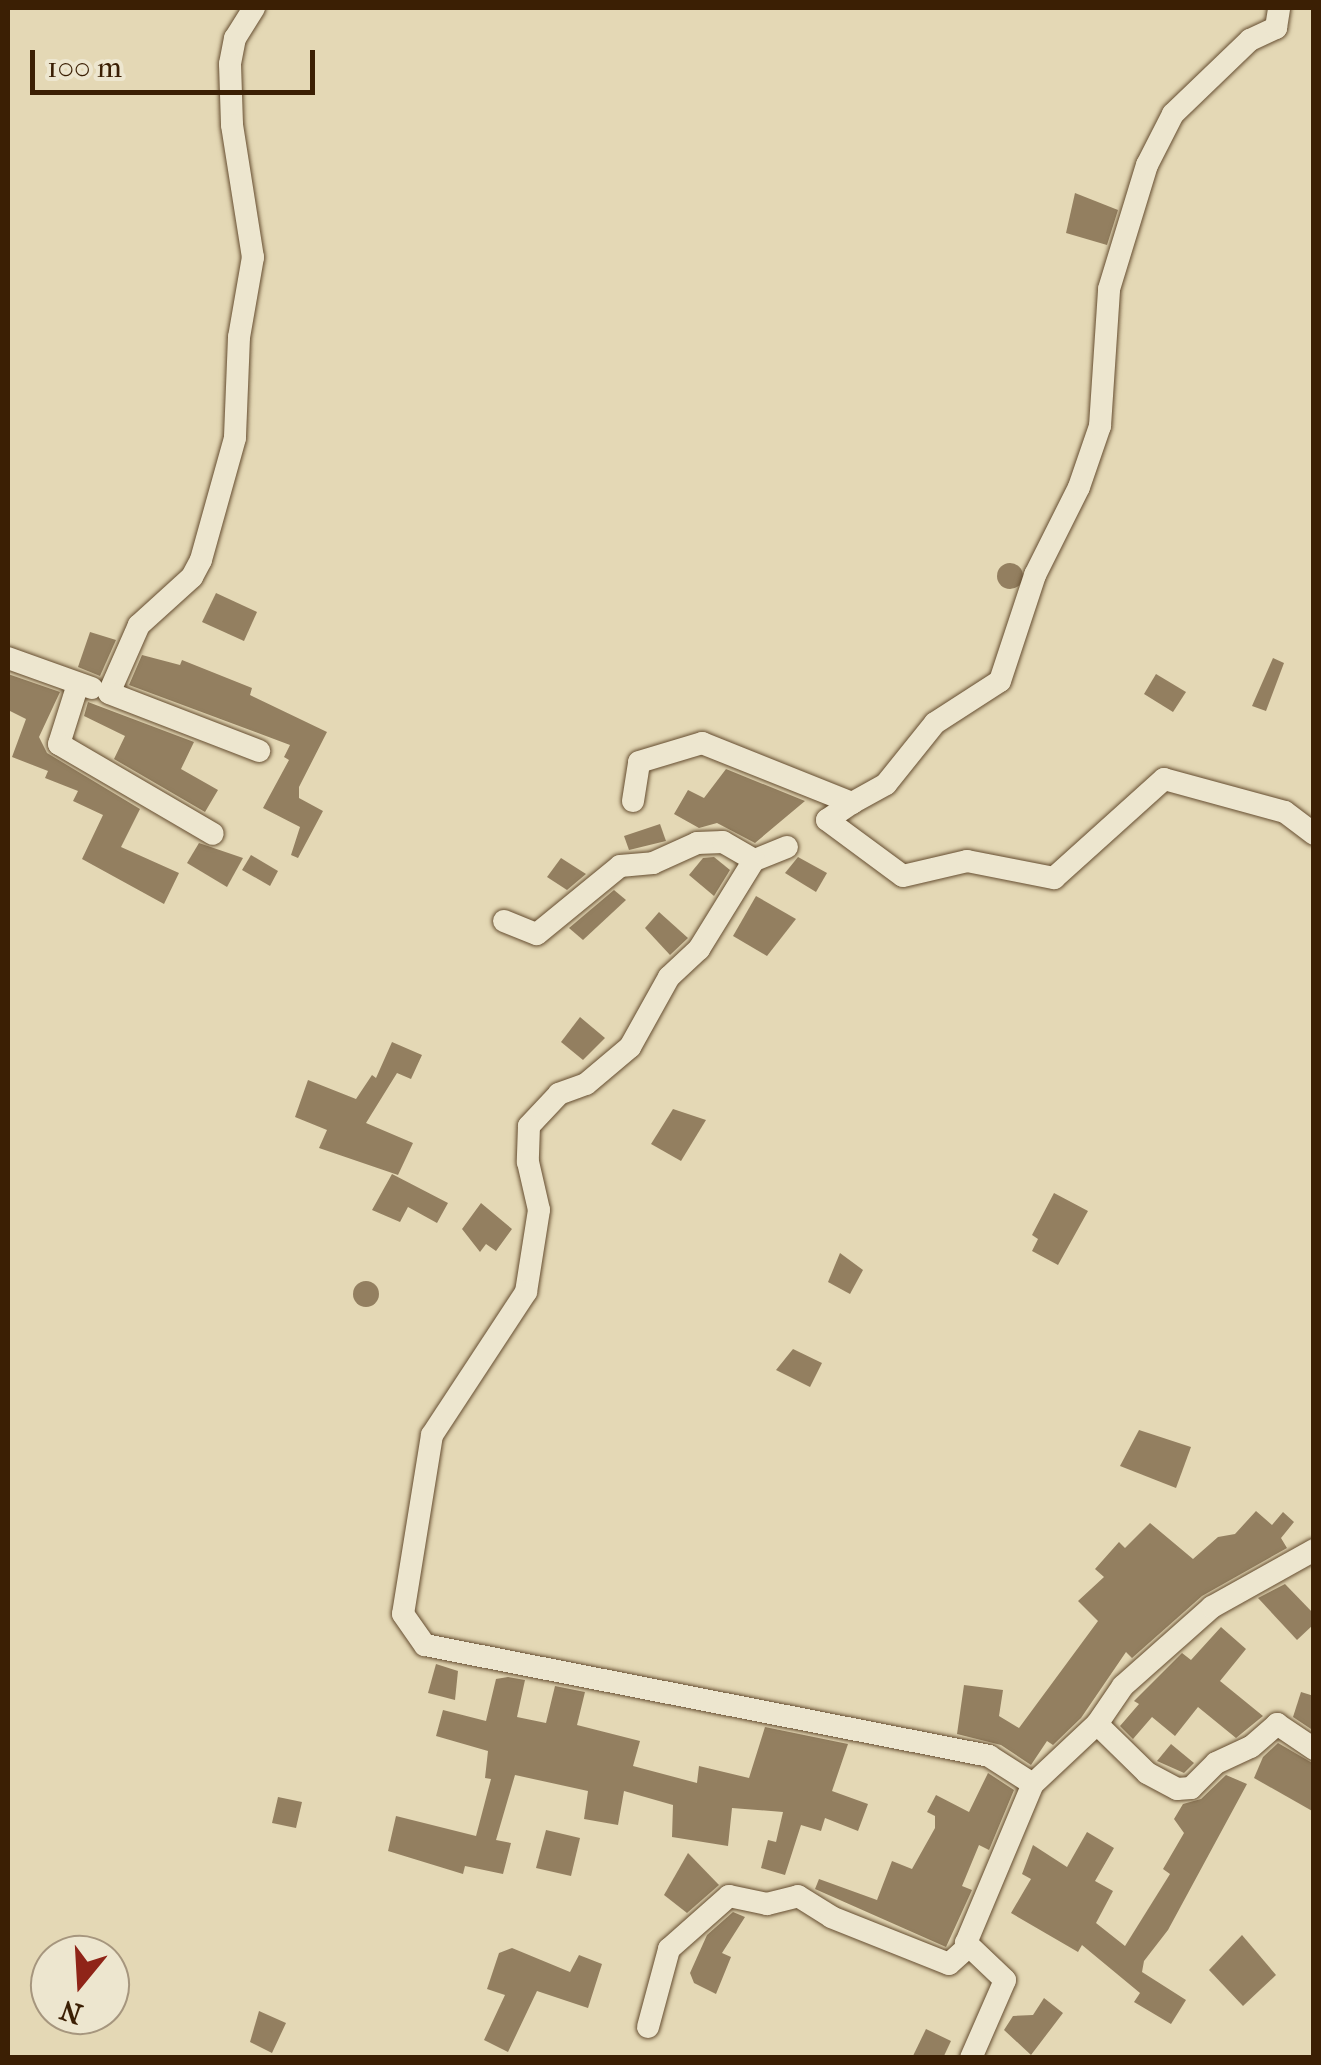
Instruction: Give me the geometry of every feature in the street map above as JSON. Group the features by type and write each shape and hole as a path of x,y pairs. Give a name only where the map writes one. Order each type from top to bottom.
{"street":[{"path":"109,693 140,625 201,560 227,474 253,257 232,126 230,64 235,38 254,8"},
{"path":"1280,8 1276,28 1250,40 1172,114 1147,165 1109,289 1100,426 1079,488 1035,575 1000,681 935,723 886,784 827,820 902,876 967,861 1054,878 1164,780 1284,812 1314,834"},
{"path":"8,658 259,751"},
{"path":"78,684 60,744 213,834"},
{"path":"633,800 639,762 702,743 852,803"},
{"path":"504,921 537,934 620,866 653,863 698,843 722,842 754,860"},
{"path":"787,846 754,860 699,949 669,977 630,1047 586,1084 559,1094 529,1126 528,1162 540,1210 526,1292 432,1435 403,1614 425,1644 990,1756 1033,1784"},
{"path":"648,2027 669,1949 728,1896 767,1904 798,1896 831,1917 950,1964 968,1947 1033,1784 1097,1724 1123,1686 1212,1607 1314,1550"},
{"path":"1097,1724 1147,1773 1177,1788 1191,1788 1216,1762 1251,1747 1276,1724 1314,1749"},
{"path":"968,1947 1005,1980 970,2058"}],"building":[{"path":"1075,193 1118,210 1107,245 1066,233"},
{"path":"1010,563 1019,567 1023,576 1019,585 1010,589 1001,585 997,576 1001,567"},
{"path":"216,593 257,612 244,641 202,622"},
{"path":"90,632 116,640 100,676 78,667"},
{"path":"142,655 180,665 182,660 252,688 250,695 327,732 299,787 299,798 323,811 298,858 291,855 300,827 263,808 289,760 284,757 290,745 129,685"},
{"path":"1273,658 1284,663 1266,711 1252,706"},
{"path":"8,674 60,692 39,737 47,753 140,809 121,847 179,873 164,904 82,859 103,815 73,801 78,791 45,778 48,771 12,757 26,719 8,710"},
{"path":"1156,674 1186,692 1173,712 1144,694"},
{"path":"88,702 194,742 181,769 218,790 205,812 114,759 125,736 84,716"},
{"path":"726,769 805,801 755,843 717,823 699,828 674,814 688,790 704,798"},
{"path":"660,824 666,841 629,850 624,836"},
{"path":"199,843 243,858 227,887 187,863"},
{"path":"251,855 278,871 270,886 242,870"},
{"path":"714,857 730,870 714,896 689,875 703,858"},
{"path":"798,857 827,873 816,892 785,873"},
{"path":"561,858 586,874 567,890 547,877"},
{"path":"614,890 626,900 583,940 569,928"},
{"path":"756,896 796,919 767,956 733,936"},
{"path":"659,912 688,938 670,955 645,928"},
{"path":"580,1017 605,1038 583,1060 561,1042"},
{"path":"392,1042 422,1055 411,1079 397,1073 366,1123 413,1143 398,1175 319,1148 327,1130 295,1117 308,1080 356,1099 372,1075 376,1078"},
{"path":"673,1109 706,1120 681,1161 651,1144"},
{"path":"392,1174 448,1203 437,1223 408,1207 400,1222 372,1210"},
{"path":"1054,1193 1088,1211 1058,1265 1032,1251 1038,1239 1032,1235"},
{"path":"481,1203 512,1229 496,1251 486,1244 480,1252 462,1229"},
{"path":"840,1253 863,1270 850,1294 828,1282"},
{"path":"366,1281 376,1284 376,1304 366,1307 356,1304 353,1294 356,1284"},
{"path":"793,1349 822,1363 810,1387 776,1370"},
{"path":"1139,1430 1191,1447 1176,1488 1120,1466"},
{"path":"1256,1511 1272,1525 1283,1512 1294,1522 1281,1538 1287,1548 1202,1596 1132,1658 1126,1652 1081,1718 1053,1745 1047,1741 1031,1765 1001,1745 957,1734 964,1685 1003,1690 999,1716 1019,1728 1098,1621 1078,1601 1104,1577 1095,1569 1119,1542 1125,1548 1150,1523 1193,1559 1218,1537 1235,1534"},
{"path":"1285,1584 1314,1614 1314,1624 1297,1640 1258,1598"},
{"path":"1221,1627 1246,1649 1220,1681 1263,1716 1236,1738 1198,1707 1175,1736 1152,1717 1133,1739 1120,1726 1139,1704 1134,1701 1182,1653 1191,1660"},
{"path":"436,1664 458,1671 455,1700 428,1693"},
{"path":"496,1679 525,1680 517,1717 546,1723 555,1686 585,1692 577,1725 640,1741 633,1766 697,1783 699,1766 749,1778 765,1727 848,1744 832,1791 868,1804 858,1831 825,1818 821,1831 801,1825 785,1875 761,1868 768,1840 776,1842 783,1812 732,1808 728,1846 672,1837 673,1805 624,1791 618,1825 584,1819 588,1791 515,1775 496,1840 511,1843 503,1874 465,1866 463,1874 388,1851 396,1816 476,1836 491,1779 485,1778 488,1751 436,1736 443,1710 486,1721"},
{"path":"1301,1692 1314,1696 1314,1731 1293,1717"},
{"path":"1278,1743 1314,1764 1314,1812 1254,1778 1263,1757"},
{"path":"1171,1744 1194,1763 1184,1773 1157,1761"},
{"path":"988,1773 1014,1790 989,1850 979,1845 962,1886 972,1890 946,1947 815,1889 819,1879 877,1900 892,1861 912,1869 935,1828 935,1816 927,1812 936,1795 969,1812"},
{"path":"1226,1775 1247,1784 1168,1930 1144,1961 1142,1972 1186,2000 1171,2024 1134,2002 1140,1993 1082,1945 1078,1952 1011,1913 1031,1879 1022,1874 1033,1845 1067,1867 1087,1832 1114,1848 1095,1881 1113,1891 1096,1923 1125,1946 1170,1874 1163,1869 1184,1833 1174,1819 1183,1804 1201,1799"},
{"path":"278,1797 302,1802 296,1828 272,1823"},
{"path":"546,1830 580,1838 571,1876 536,1868"},
{"path":"688,1853 719,1885 687,1913 664,1895"},
{"path":"733,1912 745,1917 722,1953 731,1957 716,1994 694,1983 690,1973 707,1935"},
{"path":"1242,1935 1276,1975 1243,2006 1209,1970"},
{"path":"512,1948 570,1972 579,1955 602,1964 588,2008 537,1991 508,2052 484,2040 505,1995 487,1989 499,1953"},
{"path":"1044,1998 1063,2013 1031,2055 1004,2030 1013,2016 1033,2015"},
{"path":"259,2011 286,2023 272,2053 250,2042"},
{"path":"926,2029 951,2041 943,2058 912,2058"}]}
